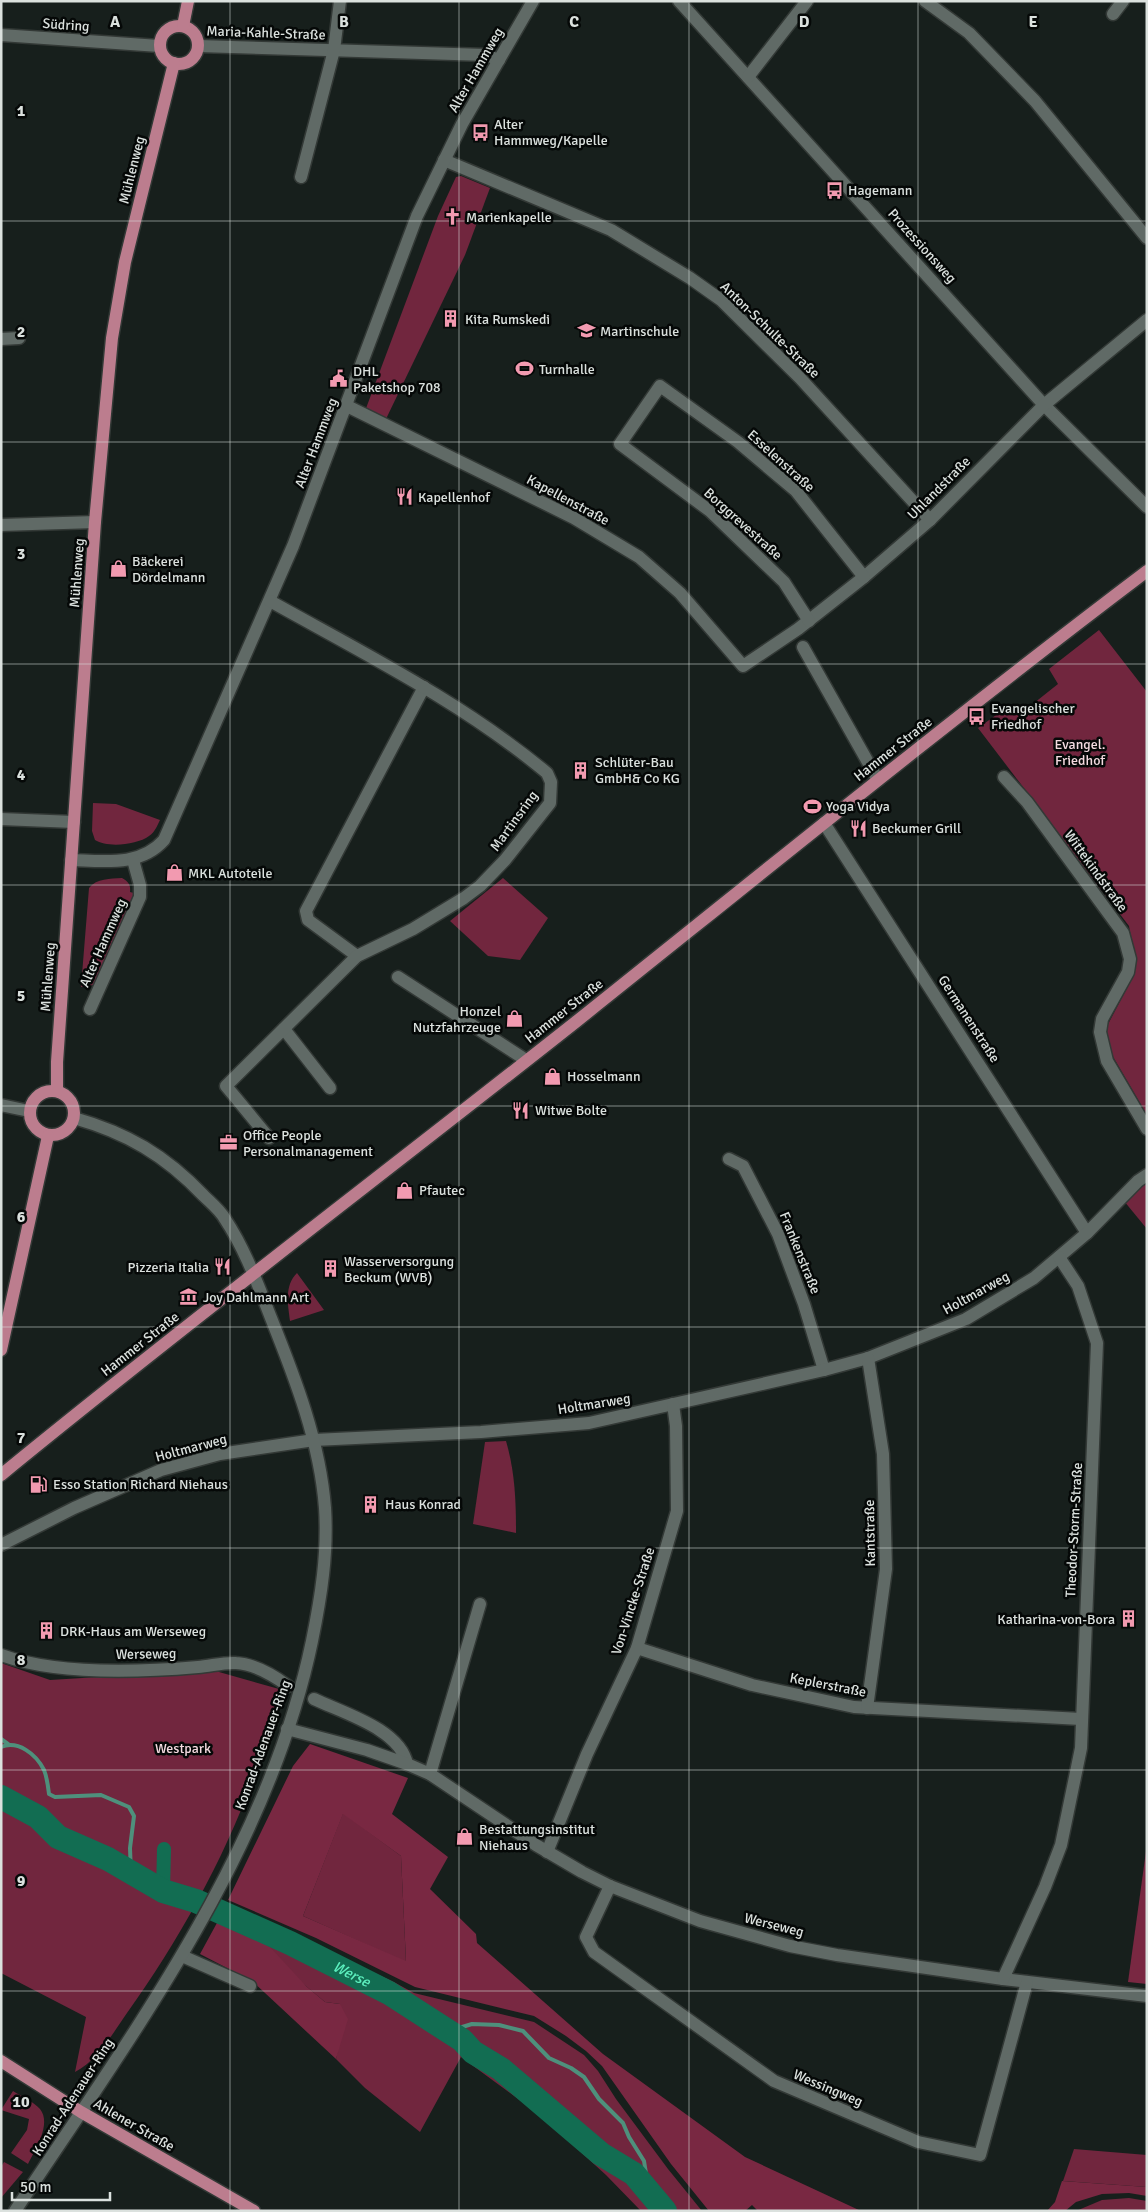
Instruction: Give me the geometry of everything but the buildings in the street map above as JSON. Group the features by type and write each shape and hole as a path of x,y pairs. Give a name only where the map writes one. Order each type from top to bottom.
{"main road":[{"path":"183,26 188,1"},
{"path":"183,26 194,33 198,46 190,60 174,63 164,57 159,46 162,35 166,30 171,27 183,26"},
{"name":"Mühlenweg","path":"58,1092 58,1062 71,860 95,522 112,338 125,262 174,63"},
{"name":"Hammer Straße","path":"1,1475 121,1377 526,1060 878,780 1147,571"},
{"path":"58,1092 69,1099 73,1105 74,1118 72,1124 62,1133 48,1136 32,1125 29,1111 36,1097 42,1093 58,1092"},
{"path":"1,1350 48,1136"},
{"name":"Ahlener Straße","path":"1,2061 81,2112 254,2211"}],"street":[{"name":"Maria-Kahle-Straße","path":"301,177 334,50 340,1"},
{"name":"Alter Hammweg","path":"71,860 133,860 147,855 164,840 270,601 347,406 417,216 444,160 498,60 533,1"},
{"name":"Prozessionsweg","path":"679,1 1044,405 1147,507"},
{"path":"748,76 807,1"},
{"path":"925,1 969,33 1035,101 1147,238"},
{"path":"1113,14 1123,1"},
{"name":"Südring","path":"1,35 159,46"},
{"name":"Maria-Kahle-Straße","path":"198,46 486,55 498,60"},
{"name":"Anton-Schulte-Straße","path":"444,160 612,230 690,278 720,300 800,378 930,520"},
{"name":"Uhlandstraße","path":"742,666 809,620 864,577 930,520 1044,405 1147,320"},
{"path":"1,339 18,338"},
{"name":"Esselenstraße","path":"620,444 660,386 738,442 796,492 864,577"},
{"name":"Kapellenstraße","path":"347,406 574,518 639,556 680,593 742,666"},
{"name":"Borggrevestraße","path":"620,444 710,511 784,582 809,620"},
{"path":"1,525 95,522"},
{"name":"Martinsring","path":"269,1138 226,1086 357,956 413,929 464,898 505,860 550,803 551,782 547,773 480,724 424,687 270,601"},
{"path":"803,647 878,780"},
{"path":"357,956 308,920 306,911 424,687"},
{"name":"Wittekindstraße","path":"1004,777 1026,802 1123,933 1130,959 1128,972 1102,1019 1100,1032 1107,1061 1147,1129"},
{"path":"1,819 74,822"},
{"name":"Germanenstraße","path":"824,823 1087,1233"},
{"name":"Alter Hammweg","path":"90,1009 140,896 140,885 133,860"},
{"path":"398,977 526,1060"},
{"path":"284,1029 330,1088"},
{"path":"1,1104 29,1111"},
{"name":"Konrad-Adenauer-Ring","path":"16,2211 182,1956 223,1883 257,1806 287,1729 300,1690 323,1584 325,1507 314,1440 290,1366 254,1274 225,1218 188,1179 154,1151 133,1140 74,1118"},
{"name":"Frankenstraße","path":"729,1159 743,1166 778,1234 804,1304 824,1370"},
{"name":"Holtmarweg","path":"1,1545 74,1508 161,1470 220,1454 314,1440 481,1432 589,1423 824,1370 868,1358 966,1319 1034,1278 1087,1233 1138,1181 1147,1176"},
{"name":"Theodor-Storm-Straße","path":"1002,1979 1044,1887 1061,1844 1081,1748 1097,1343 1078,1286 1059,1257"},
{"name":"Kantstraße","path":"867,1708 886,1569 883,1454 868,1358"},
{"name":"Von-Vincke-Straße","path":"547,1852 587,1754 637,1648 676,1511 676,1426 672,1404"},
{"path":"430,1774 480,1604"},
{"name":"Keplerstraße","path":"637,1648 752,1685 867,1708 1081,1719"},
{"name":"Werseweg","path":"1,1655 20,1662 126,1670 198,1667 236,1662 252,1666 288,1686"},
{"path":"314,1699 373,1726 390,1737 402,1748 407,1764"},
{"name":"Werseweg","path":"287,1729 367,1750 430,1774 547,1852 610,1886 700,1922 790,1946 837,1955 1002,1979 1147,1996"},
{"name":"Wessingweg","path":"610,1886 586,1937 594,1952 774,2081 918,2142 980,2155 1027,1982"},
{"path":"182,1956 250,1986"}],"green space":[{"path":"461,176 490,188 465,255 385,421 365,411 438,216 456,177"},
{"name":"Evangel. Friedhof","path":"1099,630 1147,692 1147,1115 1105,1043 1106,1028 1128,986 1134,955 1129,926 978,728 1006,708 1013,708 1019,715 1058,684 1049,669"},
{"path":"93,803 116,804 160,820 156,829 144,839 130,843 107,844 95,840 92,831"},
{"path":"122,878 129,884 130,892 134,893 98,979 93,985 81,987 89,888 96,882"},
{"path":"503,878 548,918 520,960 488,956 450,921"},
{"path":"1147,1183 1147,1229 1124,1201"},
{"path":"297,1273 324,1310 290,1321 289,1289"},
{"path":"506,1441 514,1487 516,1533 473,1524 485,1442"},
{"name":"Westpark","path":"1,1663 50,1680 212,1670 279,1689 255,1774 220,1858 199,1899 152,1976 110,2037 91,2061 75,2072 86,2017 1,1973"},
{"path":"343,1813 401,1856 406,1962 303,1916"},
{"path":"226,1905 392,1981 414,1993 534,2022 584,2055 598,2071 616,2099 668,2169 702,2211 641,2211 606,2175 540,2115 461,2057 420,2132 365,2088 336,2059 339,2044 340,2004 325,2002 246,1936 218,1921"},
{"path":"13,2091 34,2104 43,2115 44,2122 41,2137 28,2164 11,2153 27,2130 29,2119 1,2110"},
{"path":"1074,2149 1147,2155 1147,2187 1063,2181"},
{"path":"4,2162 23,2172 1,2198 1,2167"},
{"path":"1129,2198 1147,2201 1147,2211 1076,2211 1102,2200"}],"shaded area":[{"path":"310,1744 408,1778 392,1814 448,1857 430,1889 476,1934 477,1943 603,2054 745,2157 861,2211 758,2211 752,2205 745,2211 709,2211 671,2164 602,2066 566,2036 534,2016 415,1987 316,1938 228,1900 293,1766","holes":["343,1814 401,1856 406,1961 303,1916"]},
{"path":"1147,1844 1147,1984 1128,1982"},
{"path":"218,1921 270,1947 306,1986 325,2002 340,2004 348,2019 336,2059 252,1981 200,1954"},
{"path":"1062,2181 1147,2187 1147,2196 1129,2193 1102,2194 1076,2202 1065,2211 1047,2211 1055,2202"}],"waterway":[{"path":"1,1739 8,1744"},
{"path":"1,1747 14,1745 31,1754 41,1764 47,1779 49,1794 55,1797 101,1795 129,1807 134,1816 130,1848 131,1874"},
{"name":"Werse","path":"1,1797 38,1817 58,1837 108,1859 163,1891 196,1901 290,1943 389,1993 462,2040 473,2052 501,2069 601,2154 634,2174 665,2211"},
{"path":"163,1891 164,1849"},
{"path":"449,2031 472,2024 499,2025 523,2031 549,2058 571,2068 584,2077 599,2099 623,2123 629,2137 644,2161 649,2192"}],"place":[{"name":"Alter Hammweg/Kapelle","path":"480,132"},
{"name":"Hagemann","path":"834,190"},
{"name":"Marienkapelle","path":"452,217"},
{"name":"Kita Rumskedi","path":"451,319"},
{"name":"Martinschule","path":"586,331"},
{"name":"Turnhalle","path":"525,369"},
{"name":"DHL Paketshop 708","path":"339,379"},
{"name":"Kapellenhof","path":"404,497"},
{"name":"Bäckerei Dördelmann","path":"118,569"},
{"name":"Evangelischer Friedhof","path":"977,716"},
{"name":"Schlüter-Bau GmbH& Co KG","path":"581,770"},
{"name":"Yoga Vidya","path":"812,806"},
{"name":"Beckumer Grill","path":"858,828"},
{"name":"MKL Autoteile","path":"174,873"},
{"name":"Honzel Nutzfahrzeuge","path":"515,1019"},
{"name":"Hosselmann","path":"553,1076"},
{"name":"Witwe Bolte","path":"521,1110"},
{"name":"Office People Personalmanagement","path":"229,1143"},
{"name":"Pfautec","path":"405,1190"},
{"name":"Pizzeria Italia","path":"223,1267"},
{"name":"Wasserversorgung Beckum (WVB)","path":"330,1269"},
{"name":"Joy Dahlmann Art","path":"189,1297"},
{"name":"Esso Station Richard Niehaus","path":"39,1484"},
{"name":"Haus Konrad","path":"371,1504"},
{"name":"Katharina-von-Bora","path":"1129,1619"},
{"name":"DRK-Haus am Werseweg","path":"46,1631"},
{"name":"Bestattungsinstitut Niehaus","path":"465,1837"}]}
